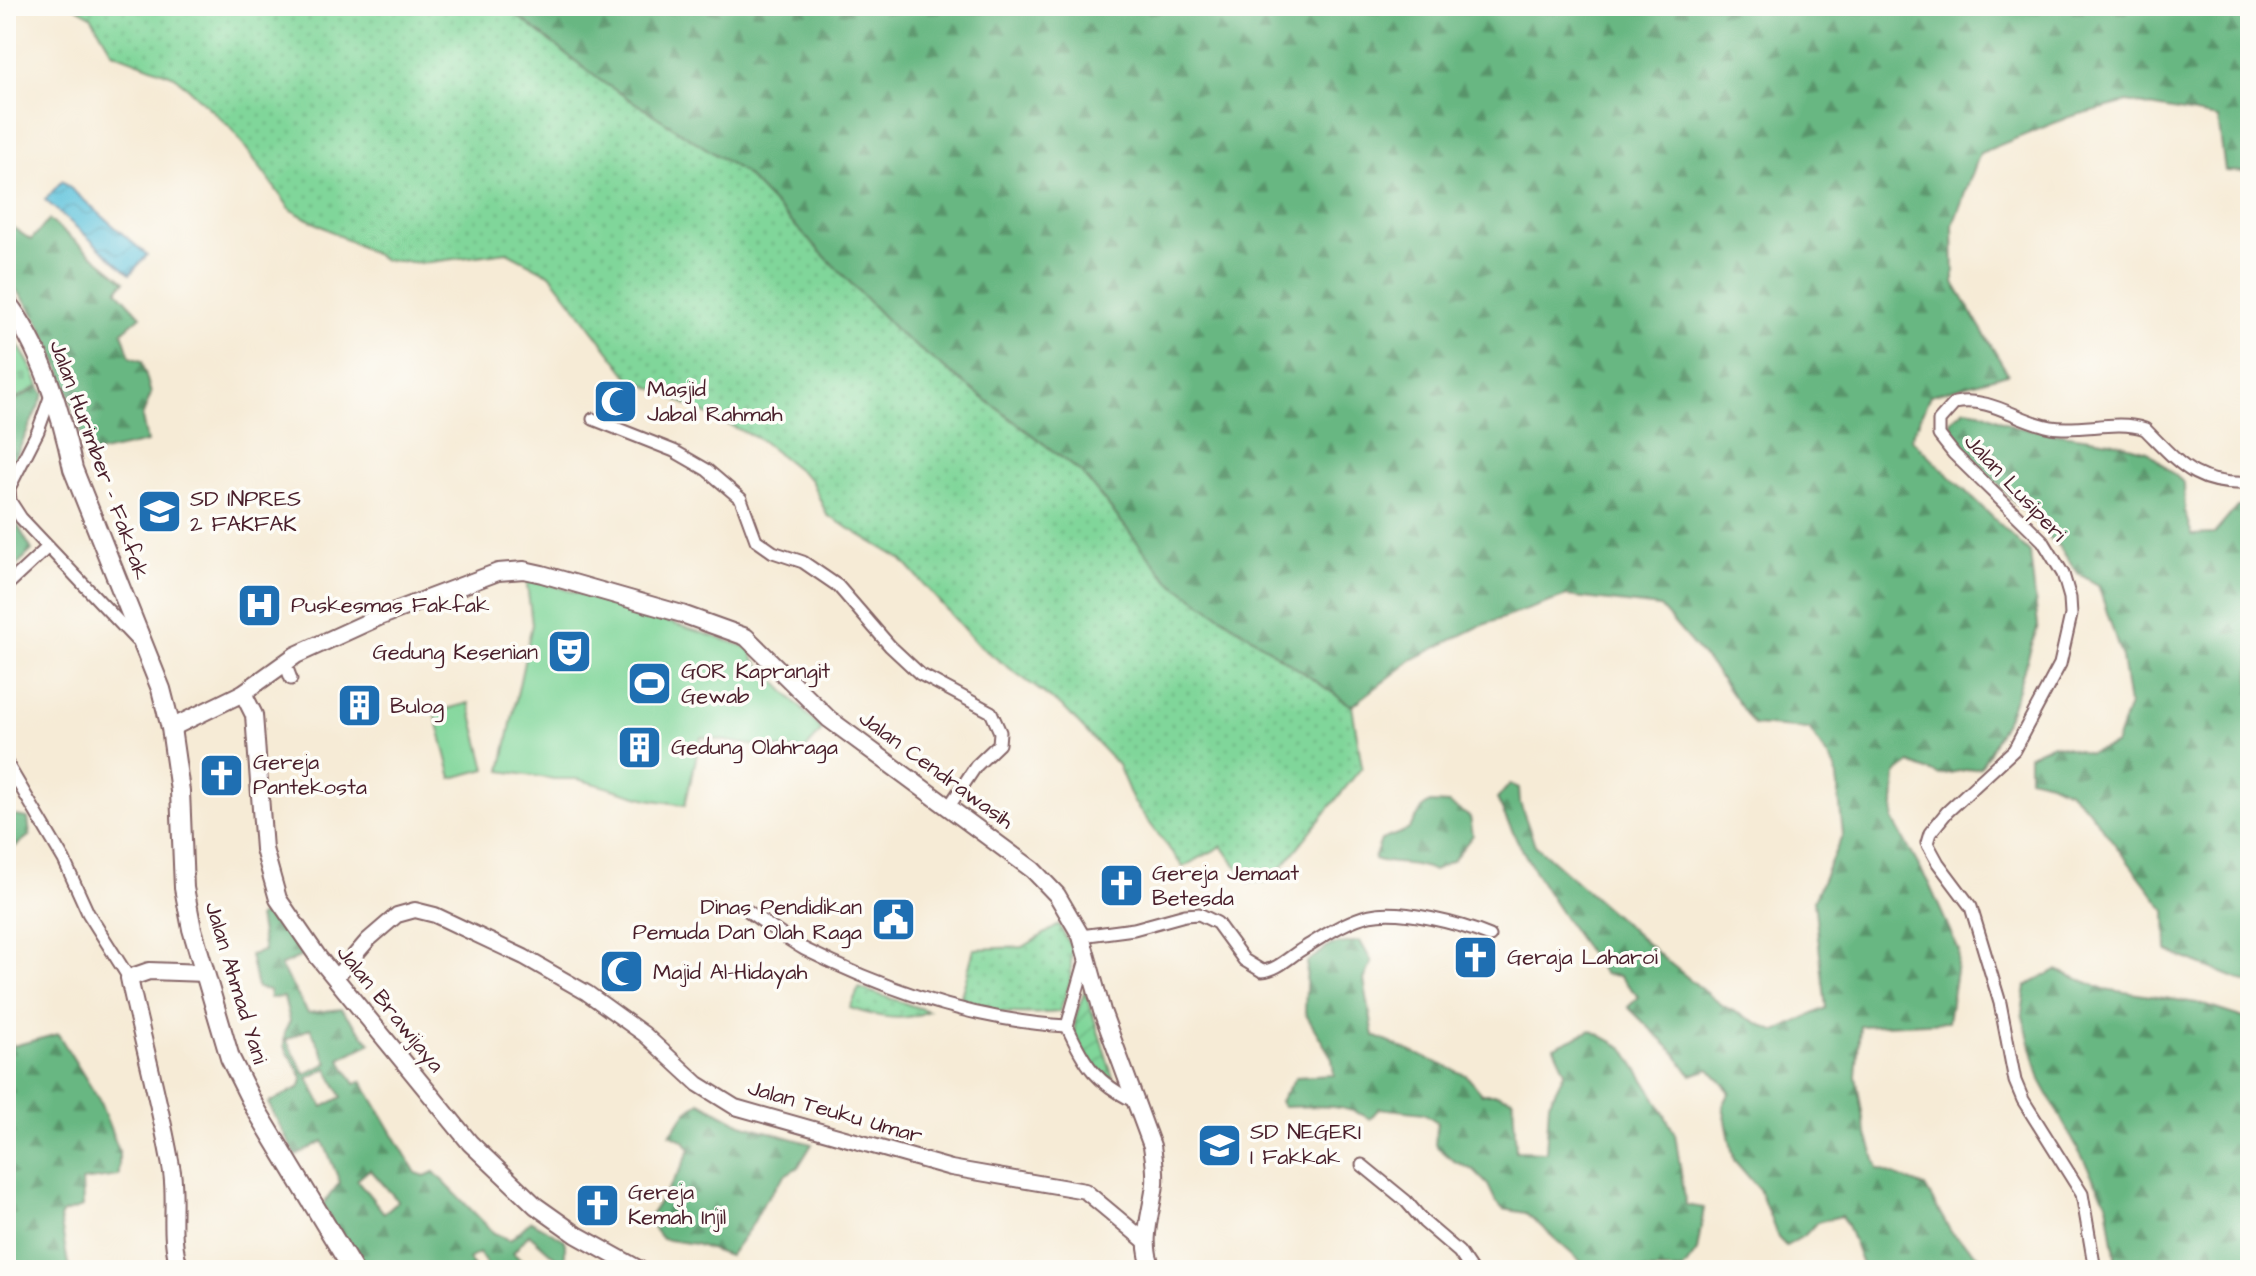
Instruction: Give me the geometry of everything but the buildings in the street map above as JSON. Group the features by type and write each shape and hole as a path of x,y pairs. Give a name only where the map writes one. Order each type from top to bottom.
{"main road":[{"name":"Jalan Hurimber - Fakfak","path":"6,302 27,336 52,391 65,430 73,469 161,689 171,728"},
{"name":"Jalan Cendrawasih","path":"171,728 243,693 285,663 379,617 498,572 524,570 542,574 682,614 746,637 829,719 1033,870 1057,895 1081,936 1102,1011 1152,1146 1156,1167 1145,1241 1153,1270"},
{"name":"Jalan Brawijaya","path":"243,693 252,709 256,726 260,820 269,873 278,899 318,957 470,1143 536,1206 577,1235 640,1270"},
{"name":"Jalan Ahmad Yani","path":"171,728 180,791 184,888 234,1070 353,1270"},
{"path":"180,1270 172,1224 173,1175 160,1104 129,978 149,971 205,973"}],"street":[{"path":"52,391 38,431 9,488 13,508 145,649"},
{"name":"Jalan Lusiperi","path":"2095,1270 2082,1194 2023,1100 2015,1081 2000,1003 1971,907 1927,843 1930,833 1947,812 2002,764 2026,731 2060,664 2068,631 2070,598 2063,574 2043,541 1954,454 1939,435 1939,421 1955,403 1977,401 2050,427 2089,429 2137,426 2145,429 2195,475 2217,483 2250,483"},
{"path":"593,419 674,451 707,470 741,499 756,540 773,552 803,562 838,586 890,646 930,682 991,712 1000,732 999,744 976,766 948,808"},
{"path":"6,586 48,547"},
{"path":"285,663 291,679"},
{"path":"6,762 58,849 88,913 129,978"},
{"name":"Jalan Teuku Umar","path":"336,977 368,940 397,915 415,910 435,915 524,957 587,993 644,1034 698,1084 735,1107 951,1168 1081,1189 1145,1241"},
{"path":"748,911 801,947 897,988 979,1015 1031,1024 1067,1026"},
{"path":"1081,936 1134,929 1199,914 1217,923 1244,960 1262,971 1273,969 1322,937 1370,915 1434,920 1490,936"},
{"path":"1087,959 1067,1026 1090,1071 1105,1086 1135,1102"},
{"path":"1362,1165 1406,1201 1424,1222 1459,1252 1471,1270"}],"green space":[{"path":"73,6 505,6 601,81 743,172 902,336 1082,473 1168,580 1352,706 1362,767 1270,882 1248,882 1222,846 1183,867 1133,801 1118,765 1065,709 978,645 902,560 827,515 811,480 761,440 629,377 551,275 507,252 423,263 385,260 291,210 232,129 175,76 112,52 91,16"},
{"path":"505,6 2250,6 2250,172 2225,171 2218,118 2127,102 2069,117 1980,153 1953,225 1954,283 2008,374 1930,395 1911,439 2030,553 2038,626 2011,710 1981,767 1939,775 1910,763 1896,774 1893,820 1929,884 1959,951 1948,1022 1860,1026 1856,1076 1864,1125 1878,1169 1925,1187 1951,1232 1982,1259 2030,1270 1864,1270 1841,1216 1817,1222 1805,1235 1786,1246 1778,1238 1759,1189 1734,1160 1723,1106 1730,1092 1710,1069 1691,1075 1674,1052 1628,1007 1639,997 1619,976 1604,974 1588,952 1533,868 1497,799 1510,784 1519,788 1520,803 1535,845 1723,1006 1776,1032 1826,1008 1814,900 1843,834 1836,769 1809,729 1754,725 1713,668 1660,607 1567,596 1480,626 1413,659 1352,706 1168,580 1082,473 902,336 743,172 601,81"},
{"path":"49,220 125,281 117,290 141,316 122,332 130,357 142,361 151,394 142,417 147,442 89,455 47,337 22,296 6,279 6,223 31,240"},
{"path":"6,324 39,386 6,404"},
{"path":"39,387 44,394 16,456 6,495 6,405"},
{"path":"1965,409 1980,411 2015,427 2110,441 2147,451 2184,483 2185,513 2192,535 2214,534 2237,507 2250,506 2250,984 2167,951 2166,911 2087,808 2069,791 2029,777 2029,755 2053,744 2089,753 2115,745 2129,705 2122,658 2098,585 2079,574 2059,547 1953,435 1951,421"},
{"path":"6,505 32,550 6,576"},
{"name":"GOR Kaprangit Gewab","path":"526,577 750,648 754,659 822,730 805,750 701,737 685,805 648,799 578,779 554,779 501,771 532,624"},
{"path":"469,703 486,769 452,778 435,712"},
{"path":"1430,803 1449,804 1470,817 1473,835 1453,860 1433,871 1374,859 1381,840 1408,830"},
{"path":"6,816 28,818 30,835 6,854"},
{"path":"263,914 282,918 308,953 280,966 308,1013 341,1009 371,1043 340,1059 355,1084 362,1081 416,1173 425,1176 434,1172 494,1233 510,1240 531,1221 565,1240 565,1261 561,1270 546,1270 556,1258 529,1234 513,1253 533,1270 479,1270 487,1265 479,1253 469,1259 476,1270 362,1270 339,1237 323,1204 340,1182 323,1141 296,1156 268,1103 299,1088 303,1079 284,1046 285,1031 290,1021 284,997 270,998 269,990 257,988 250,955 264,951 258,917","holes":["310,1028 328,1063 305,1074 286,1040","327,1068 342,1097 323,1107 308,1078","370,1169 398,1201 384,1213 357,1180"]},
{"path":"1059,925 1072,949 1070,984 1059,1012 1008,1013 984,1009 960,1000 974,949 1023,947"},
{"path":"1360,941 1372,962 1364,980 1374,1036 1466,1075 1482,1094 1513,1099 1516,1151 1546,1152 1549,1103 1565,1071 1554,1047 1591,1030 1624,1048 1675,1134 1686,1205 1704,1208 1697,1251 1683,1270 1590,1270 1526,1213 1503,1209 1488,1185 1473,1170 1454,1161 1435,1145 1437,1122 1424,1113 1379,1108 1370,1119 1339,1108 1283,1107 1280,1101 1296,1077 1334,1075 1332,1058 1305,1013 1307,962 1331,945"},
{"path":"2056,970 2104,989 2197,1003 2250,1020 2250,1270 2117,1270 2107,1203 2040,1080 2022,1013 2026,986"},
{"path":"859,988 928,1011 909,1017 889,1017 850,1008"},
{"path":"1085,990 1115,1084 1077,1041 1074,1029"},
{"path":"58,1034 99,1100 119,1151 119,1176 82,1181 83,1207 63,1213 60,1218 68,1264 73,1270 6,1270 6,1036 13,1046"},
{"path":"700,1102 741,1124 812,1144 798,1167 785,1175 764,1202 752,1225 729,1256 695,1244 662,1239 647,1220 681,1169 690,1149 684,1141 670,1134 686,1113"}],"water":[{"path":"62,181 147,255 130,274 45,200"}],"place":[{"name":"Masjid Jabal Rahmah","path":"616,402"},
{"name":"SD INPRES 2 FAKFAK","path":"159,512"},
{"name":"Puskesmas Fakfak","path":"260,605"},
{"name":"Gedung Kesenian","path":"569,652"},
{"name":"GOR Kaprangit Gewab","path":"650,684"},
{"name":"Bulog","path":"359,706"},
{"name":"Gedung Olahraga","path":"640,747"},
{"name":"Gereja Pantekosta","path":"222,775"},
{"name":"Gereja Jemaat Betesda","path":"1121,886"},
{"name":"Dinas Pendidikan Pemuda Dan Olah Raga","path":"893,920"},
{"name":"Geraja Laharoi","path":"1476,957"},
{"name":"Majid Al-Hidayah","path":"622,972"},
{"name":"SD NEGERI I Fakkak","path":"1219,1145"},
{"name":"Gereja Kemah Injil","path":"597,1205"}]}
